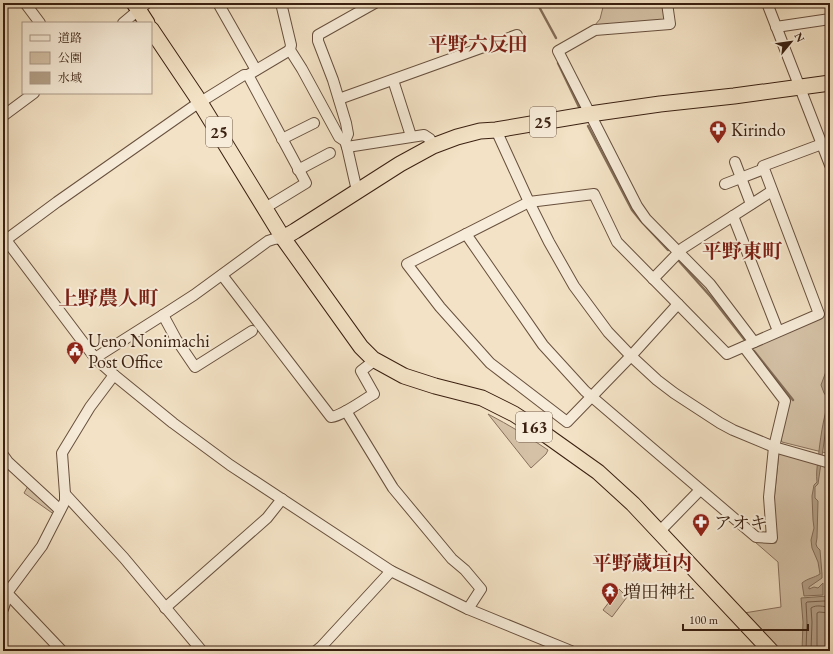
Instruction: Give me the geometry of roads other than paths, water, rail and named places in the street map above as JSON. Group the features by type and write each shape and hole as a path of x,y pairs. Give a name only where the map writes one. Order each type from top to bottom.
{"highway":[{"path":"140,5 147,22"},
{"name":"25","path":"152,30 200,102 283,238 400,164 433,146 457,137 480,131 496,130 590,114 830,82"},
{"name":"163","path":"283,238 353,336 373,359 404,376 435,386 482,398 514,414 598,472 633,504 771,651"}],"street":[{"path":"25,3 39,22"},
{"path":"218,3 282,139 306,184 265,208"},
{"path":"281,3 291,45 290,50 339,137 346,144"},
{"path":"357,191 346,144 348,134 346,123 333,80 318,41 318,35 375,3"},
{"path":"667,3 670,24 595,30 558,51 637,206 646,219 710,284 754,342"},
{"path":"767,3 830,165"},
{"path":"124,22 140,5"},
{"path":"776,27 830,19"},
{"path":"339,99 517,35"},
{"path":"290,50 252,73 244,75 200,102 4,239 95,358 173,423 230,465 391,571 468,609 571,651"},
{"path":"393,80 411,136"},
{"path":"3,116 33,94"},
{"path":"282,139 314,123"},
{"path":"496,130 529,202 574,286 608,332 630,356 674,393 733,430 777,448 828,462"},
{"path":"346,144 424,135 430,139 433,146"},
{"path":"678,304 568,422 490,363 440,306 408,264 529,202 594,194 617,242 653,279 678,304 727,354 819,314 763,166 822,144"},
{"path":"298,170 330,153"},
{"path":"735,162 752,204"},
{"path":"725,184 764,169"},
{"path":"653,279 682,248 772,191"},
{"path":"733,216 778,331"},
{"path":"466,234 543,345 585,391 756,537 772,538 768,497 785,401 744,347"},
{"path":"95,358 163,316 268,241 283,238"},
{"path":"222,275 331,417 335,417 374,394 361,371 370,364 373,359"},
{"path":"163,316 176,339 195,367 252,331"},
{"path":"3,609 6,600 5,592 42,546 65,501 62,453 90,407 114,375"},
{"path":"346,411 393,488 452,559 481,589 468,609"},
{"path":"5,461 60,510"},
{"path":"659,532 700,490"},
{"path":"65,494 124,558 202,651"},
{"path":"165,608 267,518 282,499"},
{"path":"321,650 391,571"},
{"path":"5,592 62,651"}],"water":[{"path":"830,365 830,374 827,379 828,392 830,395 830,413 826,428 818,484 815,487 815,498 818,501 816,544 820,550 822,578 809,587 809,589 814,587 818,588 823,583 823,595 804,596 802,583 820,574 811,540 814,528 812,496 814,485 817,482 817,468 821,437 829,400 821,385 828,366"},
{"path":"828,596 828,651 802,651 803,622 801,598"}],"waterway":[{"path":"537,3 556,38"},
{"path":"558,63 579,107"},
{"path":"588,126 632,210 668,250"},
{"path":"679,261 711,297 744,339"},
{"path":"754,351 793,400"}],"place":[{"name":"Kirindo","path":"718,144"},
{"name":"Ueno Nonimachi Post Office","path":"75,365"},
{"name":"アオキ","path":"701,537"},
{"name":"増田神社","path":"610,606"}],"district":[{"name":"平野六反田","path":"478,44"},
{"name":"平野東町","path":"742,251"},
{"name":"上野農人町","path":"108,298"},
{"name":"平野蔵垣内","path":"642,563"}]}
